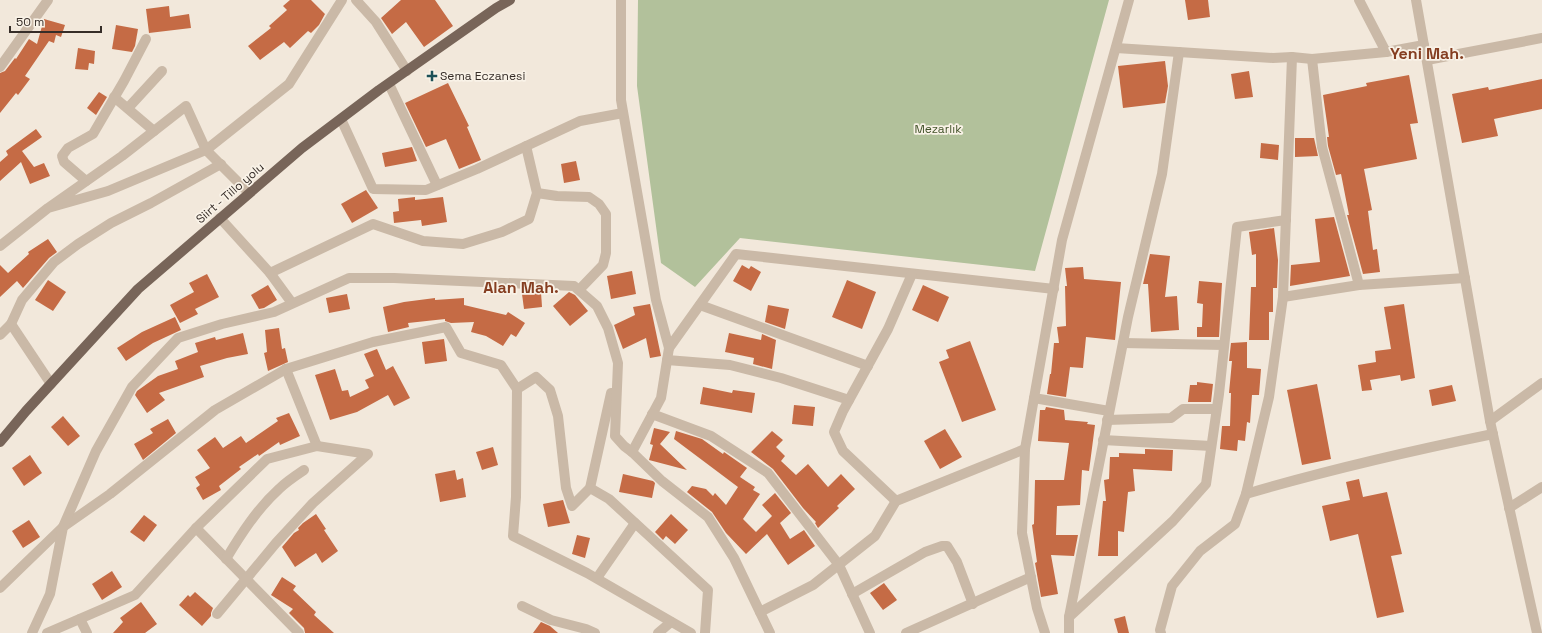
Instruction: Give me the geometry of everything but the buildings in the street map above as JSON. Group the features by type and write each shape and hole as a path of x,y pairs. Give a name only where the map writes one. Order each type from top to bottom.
{"main road":[{"name":"Siirt - Tillo yolu","path":"0,442 138,289 302,148 407,71 496,8 510,0"}],"street":[{"path":"0,67 48,0"},
{"path":"48,208 108,191 206,150 289,84 342,0"},
{"path":"356,0 376,22 407,71"},
{"path":"621,0 621,100 656,300 669,348 661,398 632,452"},
{"path":"1045,633 1037,608 1022,533 1025,449 1062,240 1129,0"},
{"path":"1359,0 1386,52"},
{"path":"1416,0 1492,434 1537,633"},
{"path":"1427,60 1542,38"},
{"path":"86,181 64,162 62,156 68,148 93,134 124,81 146,39"},
{"path":"1116,48 1312,59 1386,52 1424,45"},
{"path":"1069,633 1069,617 1108,415 1162,174 1179,52"},
{"path":"1161,633 1160,630 1172,586 1200,551 1235,524 1246,494 1269,397 1283,297 1292,57"},
{"path":"1312,59 1322,147 1359,285"},
{"path":"128,108 162,71"},
{"path":"389,84 437,185"},
{"path":"114,96 154,131"},
{"path":"0,246 48,208 186,106 206,150 249,193"},
{"path":"340,119 373,189 426,190 477,169 580,121 623,113"},
{"path":"270,273 373,224 423,241 463,244 502,232 529,219 537,194 526,146"},
{"path":"0,335 10,324 22,300 54,262 111,223 151,203 221,164"},
{"path":"537,194 589,197 599,204 606,214 606,253 603,265 579,290"},
{"path":"220,218 270,273 292,303"},
{"path":"1069,617 1173,521 1206,484 1237,228 1286,220"},
{"path":"669,348 736,254 1054,289"},
{"path":"896,501 844,451 834,432 849,400 888,329 912,274"},
{"path":"32,633 50,594 64,527 96,450 132,386 178,338 222,324 274,312 349,278 394,278 574,286 579,290 597,306 608,328 618,363 615,436 662,481 708,517 734,558 770,633"},
{"path":"1283,297 1359,285 1465,278"},
{"path":"700,305 868,366"},
{"path":"10,324 51,384"},
{"path":"0,588 64,527 110,494 215,410 286,369 373,342 446,327 461,354 501,365 517,389 516,497 513,536 597,578 691,633"},
{"path":"1123,344 1224,345"},
{"path":"667,360 730,364 781,378 849,400"},
{"path":"517,389 536,377 550,390 558,416 566,488 572,506 590,488 618,363"},
{"path":"286,369 317,446"},
{"path":"1490,421 1542,383"},
{"path":"1034,398 1108,415 1171,418 1183,409 1216,409"},
{"path":"652,414 711,436 768,473 839,565 870,633"},
{"path":"1246,494 1286,482 1407,452 1492,434"},
{"path":"1103,440 1211,446"},
{"path":"47,633 135,595 196,528 268,460 317,446 368,454 313,503 276,543 217,614"},
{"path":"760,612 813,585 875,536 896,501 1025,449"},
{"path":"226,559 241,533 260,509 279,488 304,470"},
{"path":"1509,508 1542,487"},
{"path":"590,488 609,499 708,590 705,633"},
{"path":"597,578 635,523"},
{"path":"196,528 299,633"},
{"path":"852,594 925,552 942,546 947,546 957,562 973,604"},
{"path":"906,633 1031,577"},
{"path":"522,606 551,620 586,629 595,633"},
{"path":"80,619 87,633"},
{"path":"1039,633 1041,620"},
{"path":"658,633 671,622"}],"green space":[{"name":"Mezarlık","path":"638,0 1109,0 1035,271 740,238 695,287 661,263 637,86"}],"place":[{"name":"Sema Eczanesi","path":"432,76"}],"district":[{"name":"Yeni Mah.","path":"1427,53"},
{"name":"Alan Mah.","path":"521,287"}]}
